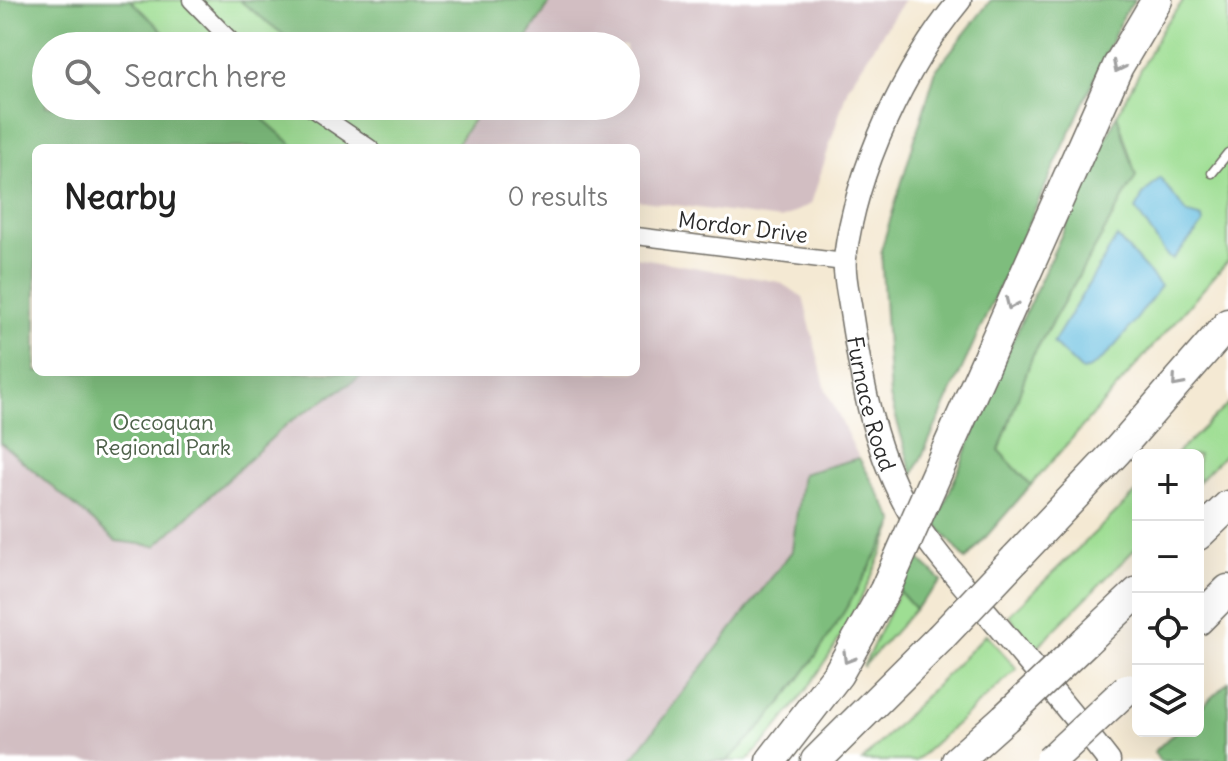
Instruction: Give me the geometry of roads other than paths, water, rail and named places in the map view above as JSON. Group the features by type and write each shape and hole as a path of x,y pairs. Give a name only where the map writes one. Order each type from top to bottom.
{"highway":[{"path":"771,761 838,674 885,590 1118,66 1157,0"},
{"path":"816,761 940,638 1117,451 1228,324"},
{"path":"1204,529 1228,506"},
{"path":"1204,616 1228,590"},
{"path":"957,761 1137,593"},
{"path":"1204,618 1228,601"},
{"path":"1050,761 1132,685"}],"main road":[{"name":"Furnace Road","path":"960,0 920,54 884,125 854,217 844,262 868,407 894,484 941,558 1109,761"}],"street":[{"path":"191,0 222,32"},
{"path":"329,120 364,144"},
{"name":"Mordor Drive","path":"640,236 844,262"}],"lane":[{"path":"1212,173 1228,153"}],"water":[{"path":"1160,178 1188,214 1202,218 1203,224 1173,259 1168,257 1136,210 1142,196"},
{"path":"1117,237 1161,286 1114,347 1092,367 1082,371 1053,343"}],"park label":[{"name":"Occoquan Regional Park","path":"163,434"}]}
